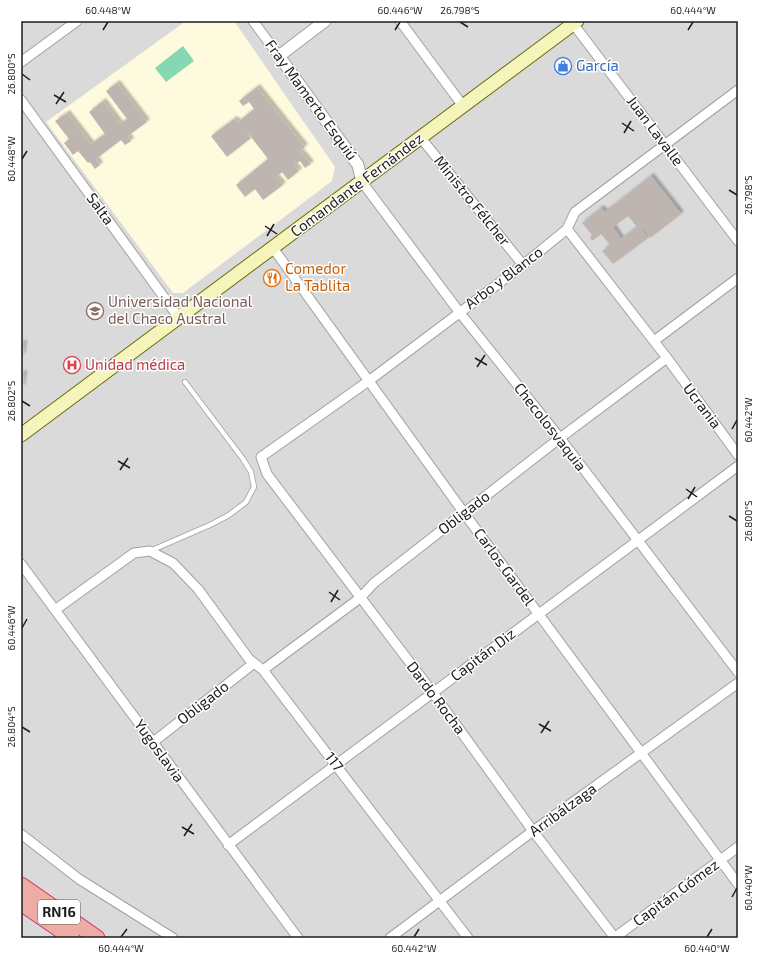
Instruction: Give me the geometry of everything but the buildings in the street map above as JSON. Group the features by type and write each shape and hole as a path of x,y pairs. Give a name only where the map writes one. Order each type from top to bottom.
{"highway":[{"name":"RN16","path":"21,885 97,938"},
{"name":"RN16","path":"21,903 72,938"}],"main road":[{"name":"Comandante Fernández","path":"21,436 574,22"}],"street":[{"name":"Fray Mamerto Esquiú","path":"253,21 358,165 362,182"},
{"path":"278,56 325,21"},
{"path":"400,21 463,106"},
{"name":"Juan Lavalle","path":"574,22 738,241"},
{"path":"21,62 71,23"},
{"name":"Arbo y Blanco","path":"261,457 370,380 523,265 568,229 575,212 738,90"},
{"name":"Salta","path":"21,100 179,318"},
{"name":"Ministro Félcher","path":"421,138 523,265"},
{"name":"Checolosvaquia","path":"362,182 460,312 560,438 738,672"},
{"path":"568,229 666,358"},
{"name":"Carlos Gardel","path":"273,248 370,380 464,512 738,884"},
{"path":"654,342 738,278"},
{"name":"Obligado","path":"263,670 360,598 374,583 464,512 666,358"},
{"name":"Ucrania","path":"666,358 738,455"},
{"name":"Dardo Rocha","path":"261,457 268,474 433,693 533,831 614,938"},
{"name":"Capitán Diz","path":"228,845 738,466"},
{"path":"55,610 134,553 150,551"},
{"name":"117","path":"150,551 173,563 198,589 249,659 263,670 468,938"},
{"name":"Yugoslavia","path":"21,564 152,743 298,938"},
{"name":"Obligado","path":"152,743 254,664"},
{"name":"Arribálzaga","path":"390,938 533,831 738,683"},
{"path":"21,834 79,879 173,938"},
{"name":"Capitán Gómez","path":"614,938 738,847"}],"lane":[{"path":"150,551 210,525 229,515 246,502 254,487 251,472 243,459 185,382"}],"shaded area":[{"path":"21,21 738,21 738,938 21,938"},
{"path":"186,21 234,21 335,167 332,181 183,293 173,293 46,122"}],"green space":[{"path":"183,46 194,61 166,82 155,68"}],"place":[{"name":"García","path":"563,66"},
{"name":"Comedor La Tablita","path":"272,278"},
{"name":"Universidad Nacional del Chaco Austral","path":"95,311"},
{"name":"Unidad médica","path":"72,365"}]}
